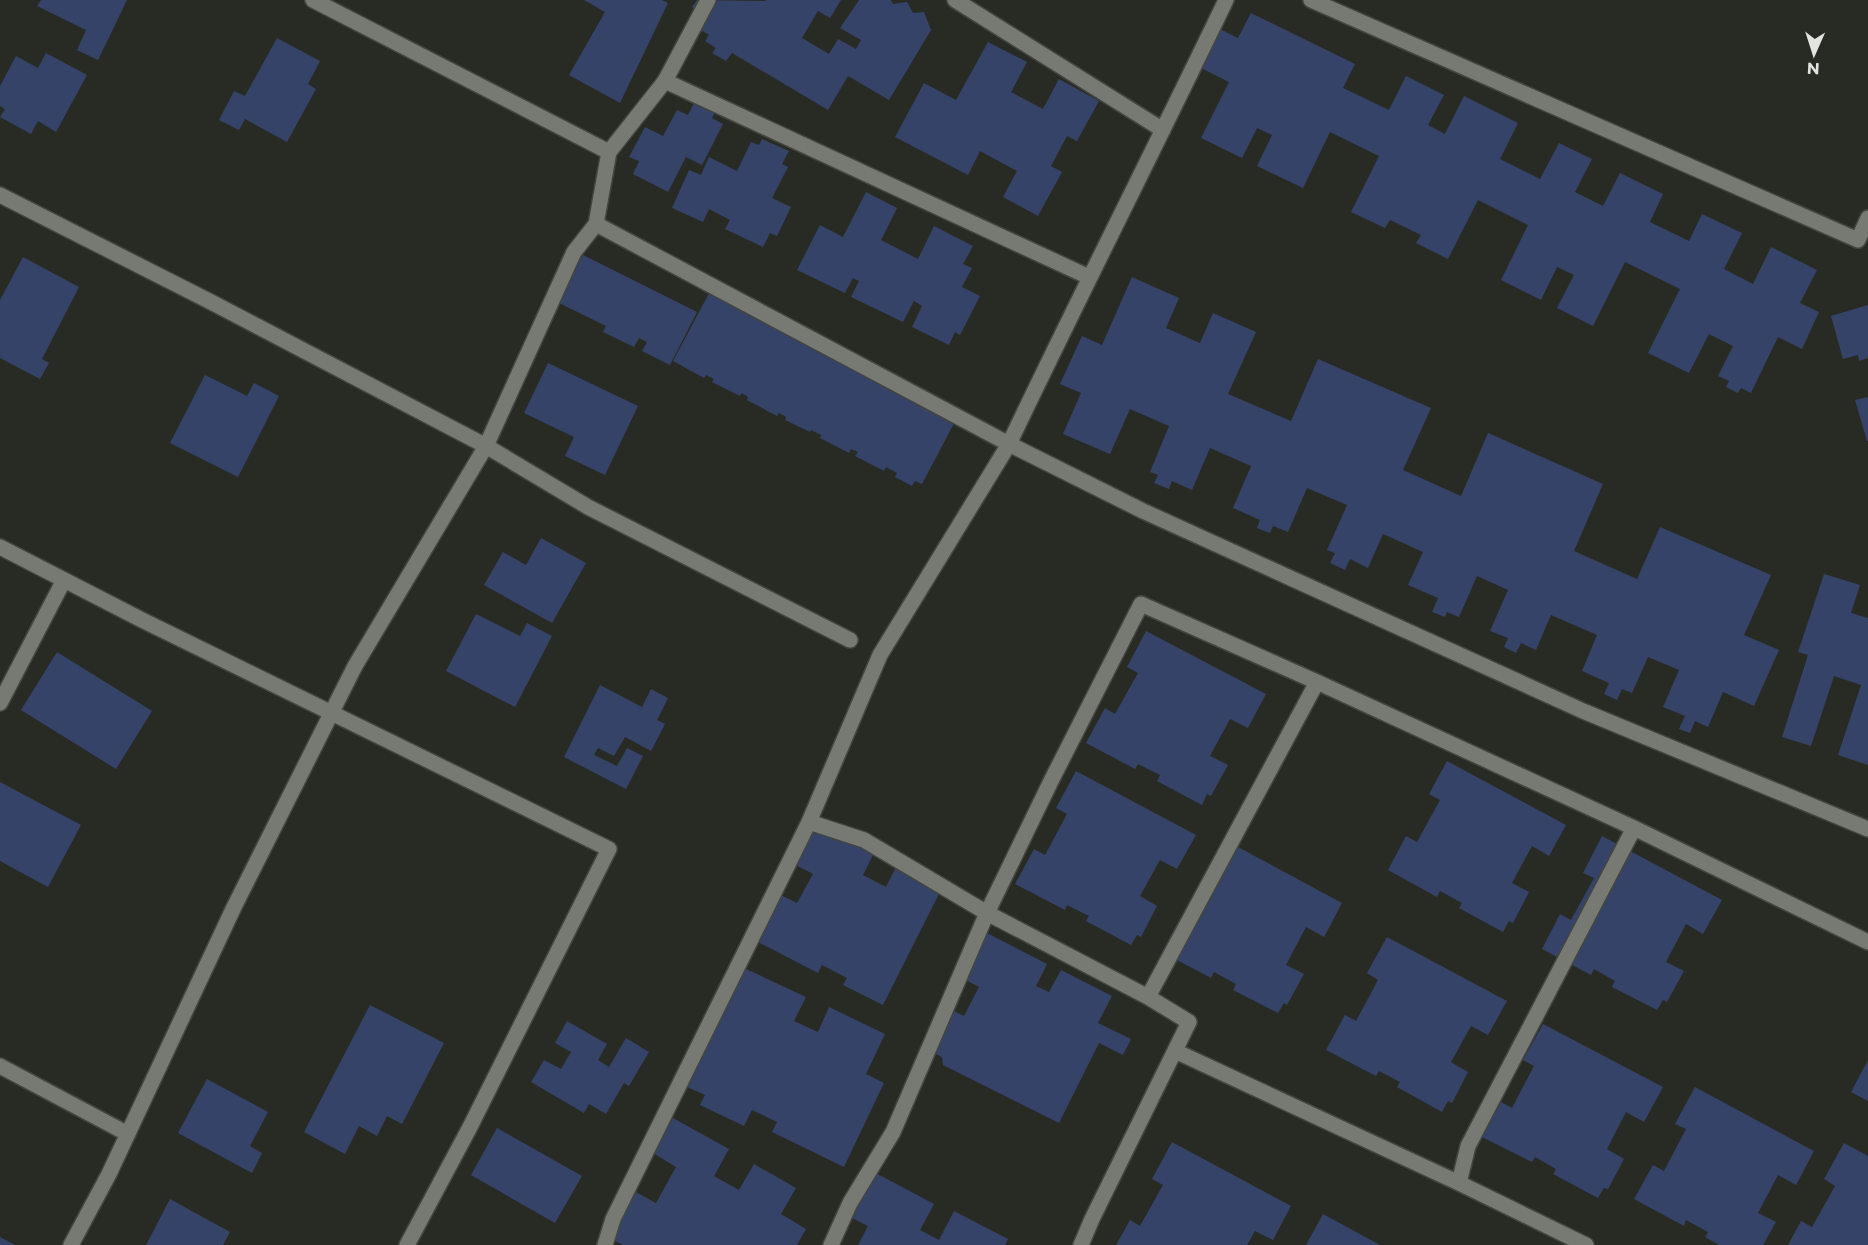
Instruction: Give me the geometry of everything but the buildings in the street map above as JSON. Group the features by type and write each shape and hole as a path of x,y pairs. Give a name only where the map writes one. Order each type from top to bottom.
{"street":[{"path":"313,0 609,152"},
{"path":"71,1245 128,1134 234,907 355,666 486,446 574,252 596,224 609,152 665,81 708,0"},
{"path":"955,0 1163,130"},
{"path":"605,1245 612,1219 809,822 880,655 1009,444 1226,0"},
{"path":"1311,0 1858,240 1868,218"},
{"path":"665,81 1089,277"},
{"path":"0,195 486,446 588,507 850,640"},
{"path":"596,224 1009,444 1143,512 1582,711 1868,829"},
{"path":"0,547 609,849 470,1127 407,1245"},
{"path":"0,703 64,579"},
{"path":"831,1245 850,1203 893,1132 987,913 1141,604 1634,828 1868,942"},
{"path":"1148,998 1317,682"},
{"path":"809,822 864,840 987,913 1148,998 1189,1023 1081,1245"},
{"path":"1459,1183 1468,1146 1634,828"},
{"path":"1175,1051 1459,1183 1586,1245"},
{"path":"0,1066 128,1134"}]}
